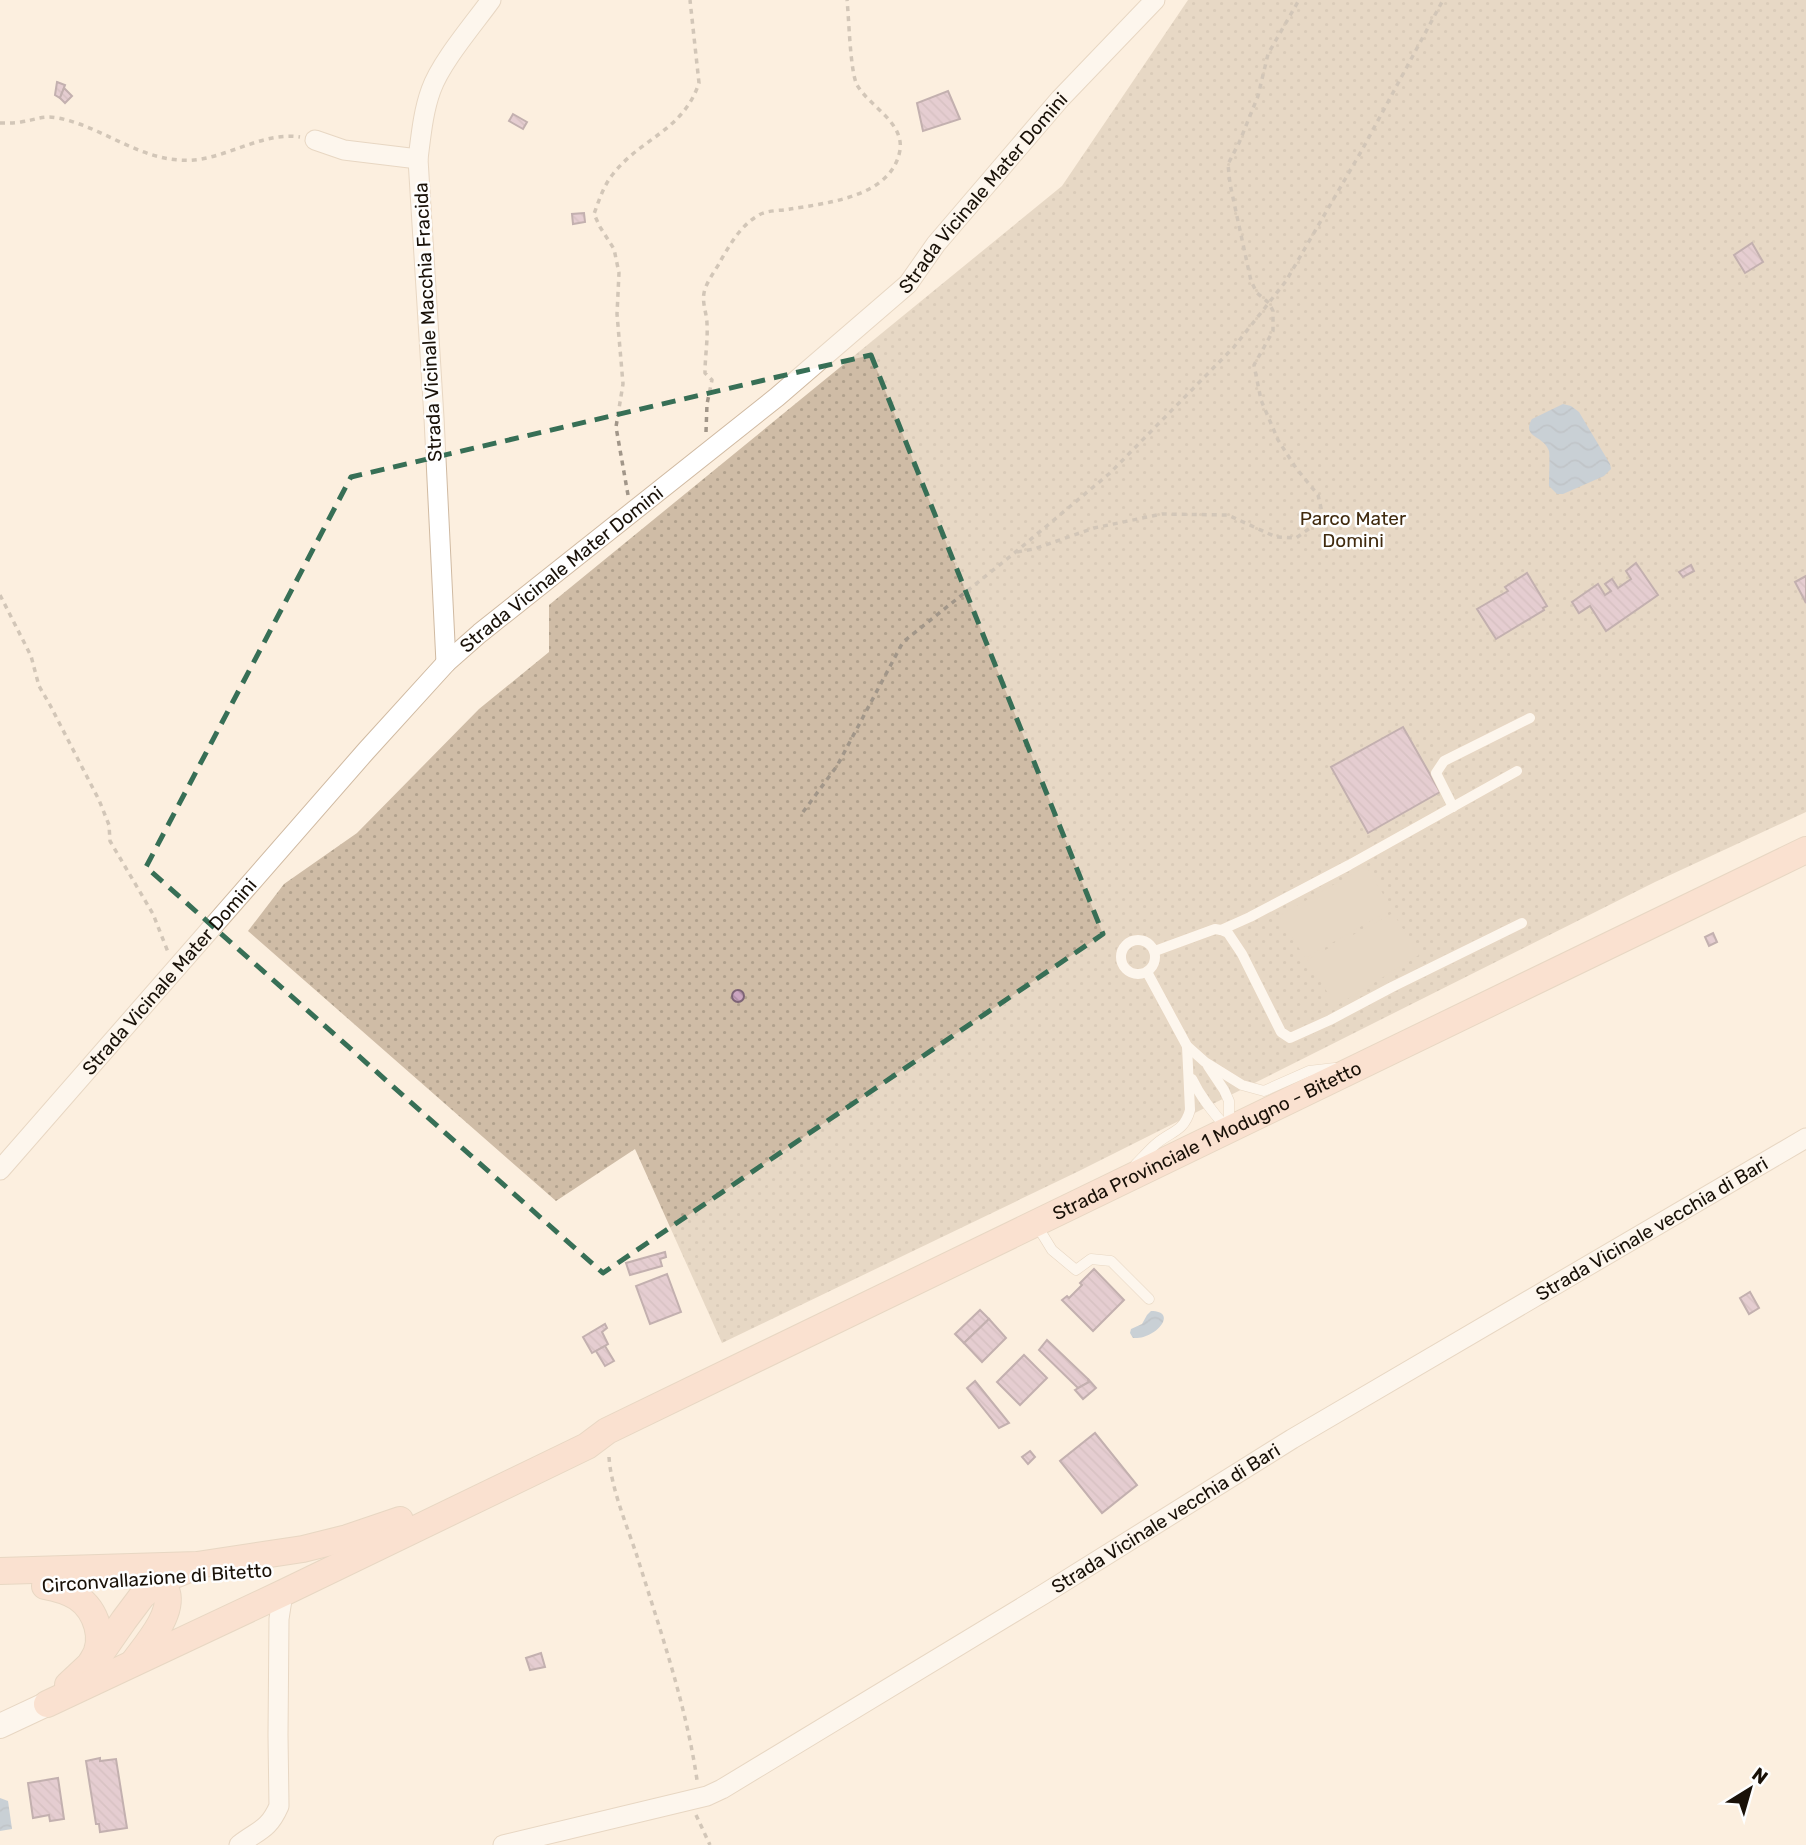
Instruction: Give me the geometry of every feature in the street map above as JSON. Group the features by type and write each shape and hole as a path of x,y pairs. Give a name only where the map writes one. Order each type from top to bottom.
{"main road":[{"name":"Strada Provinciale 1 Modugno - Bitetto","path":"391,1531 587,1446 607,1431 1806,850"},
{"name":"Circonvallazione di Bitetto","path":"0,1587 45,1586 154,1574 391,1531"},
{"name":"Circonvallazione di Bitetto","path":"0,1571 154,1574 278,1570 356,1551 391,1531"},
{"path":"47,1704 284,1593 391,1531"},
{"path":"47,1704 99,1656 142,1596 154,1574 167,1592 168,1608 154,1634 132,1664"},
{"path":"45,1586 74,1595 91,1613 100,1640 95,1656 85,1670"}],"street":[{"name":"Strada Vicinale Macchia Fracida","path":"446,663 418,159 423,119 431,88 450,56 491,0"},
{"name":"Strada Vicinale Mater Domini","path":"0,1170 446,663 777,397 908,284 936,244 1060,99 1155,0"},
{"path":"315,140 344,150 418,159"},
{"name":"Strada Vicinale vecchia di Bari","path":"503,1845 722,1789 1044,1594 1292,1439 1806,1138"},
{"path":"239,1845 265,1828 279,1806 279,1619 284,1593"},
{"path":"0,1726 47,1704"}],"lane":[{"path":"1453,807 1436,773 1444,761 1530,718"},
{"path":"1155,951 1204,933 1221,930 1250,917 1517,771"},
{"path":"1221,930 1228,933 1242,954 1281,1032 1290,1038 1522,923"},
{"path":"1138,939 1149,942 1155,951 1154,963 1147,972 1136,974 1126,968 1121,958 1123,947 1138,939"},
{"path":"1147,972 1187,1046 1205,1062 1242,1086 1264,1091 1309,1071 1363,1063"},
{"path":"1114,1186 1157,1143 1183,1127 1190,1110 1187,1046"},
{"path":"1205,1062 1229,1101 1229,1130"},
{"path":"1189,1072 1197,1090 1215,1116 1229,1130"},
{"path":"1036,1224 1052,1251 1076,1270 1091,1259 1111,1261 1149,1299"}],"path":[{"path":"631,512 616,427 623,384 617,314 619,273 614,248 594,214 612,174 630,156 675,122 695,96 699,83 690,0"},
{"path":"709,451 705,428 706,404 712,380 705,373 708,322 704,304 705,290 730,244 743,227 760,214 812,206 851,197 869,189 885,178 895,164 900,148 898,134 892,124 856,83 847,0"},
{"path":"1016,552 1034,549 1094,528 1161,514 1228,515 1276,537 1296,538 1317,523 1322,512 1318,495 1278,440 1261,400 1254,365 1273,331 1273,311 1269,303 1257,293 1251,281 1228,164 1258,96 1268,54 1299,0"},
{"path":"803,812 837,766 903,642 1110,473 1234,347 1269,303 1286,281 1355,162 1443,0"},
{"path":"0,123 24,122 44,116 60,118 139,151 166,159 181,160 198,160 285,136 315,140"},
{"path":"0,595 31,656 39,686 99,800 108,825 110,841 153,914 168,952 179,966"},
{"path":"607,1431 610,1467 689,1731 698,1786 695,1814 710,1845"}],"highlighted area":[{"path":"871,355 1103,934 603,1273 146,867 351,477"}],"green space":[{"name":"Parco Mater Domini","path":"1188,0 1806,0 1806,812 1655,882 1079,1171 722,1343 635,1149 556,1201 248,931 284,884 357,833 479,709 549,652 549,605 1062,186"},
{"path":"1366,866 1392,909 1305,958 1279,916"},
{"path":"1393,913 1419,955 1336,1006 1307,960"}],"water":[{"path":"1563,404 1579,412 1611,469 1604,476 1563,494 1557,494 1549,486 1549,451 1543,442 1531,433 1529,425 1532,419"},
{"path":"1151,1311 1159,1312 1163,1316 1161,1325 1149,1335 1133,1338 1131,1329 1142,1324"},
{"path":"0,1798 8,1801 12,1829 0,1831"}],"building":[{"path":"57,82 65,85 60,98 55,95"},
{"path":"64,88 72,96 65,103 60,98"},
{"path":"948,91 960,119 923,131 917,103"},
{"path":"513,114 527,122 523,129 509,121"},
{"path":"584,213 585,222 573,224 572,214"},
{"path":"1752,243 1763,262 1745,273 1734,255"},
{"path":"1636,563 1658,595 1606,631 1590,606 1579,613 1572,602 1598,584 1605,595 1611,591 1605,584 1612,579 1618,588 1631,579 1626,571"},
{"path":"1691,565 1694,571 1683,577 1679,572"},
{"path":"1527,573 1547,606 1496,639 1477,609 1508,591 1505,587"},
{"path":"1806,576 1806,603 1795,582"},
{"path":"1403,727 1440,792 1368,833 1331,767"},
{"path":"1713,933 1717,942 1709,946 1705,937"},
{"path":"738,990 744,996 738,1002 732,996"},
{"path":"665,1252 666,1257 660,1259 662,1266 630,1275 626,1263"},
{"path":"1094,1269 1124,1300 1093,1331 1062,1300 1067,1296 1069,1298"},
{"path":"667,1274 681,1312 650,1324 636,1286"},
{"path":"1750,1292 1759,1308 1749,1314 1740,1298"},
{"path":"980,1310 989,1319 964,1343 955,1334"},
{"path":"989,1319 1006,1338 982,1362 964,1343"},
{"path":"605,1324 607,1328 602,1332 608,1344 592,1353 583,1337"},
{"path":"1047,1340 1089,1382 1078,1388 1039,1350"},
{"path":"605,1346 614,1361 605,1366 596,1351"},
{"path":"1024,1355 1047,1378 1020,1405 997,1382"},
{"path":"1088,1379 1096,1388 1083,1399 1075,1390 1089,1382"},
{"path":"975,1381 1009,1423 999,1428 967,1388"},
{"path":"1095,1433 1137,1485 1102,1513 1060,1461"},
{"path":"1030,1451 1035,1457 1028,1464 1022,1457"},
{"path":"541,1653 545,1667 530,1670 526,1658"},
{"path":"100,1758 100,1761 116,1759 127,1828 100,1832 99,1824 96,1824 86,1761"},
{"path":"58,1778 64,1819 50,1821 49,1815 33,1818 28,1783"}]}
